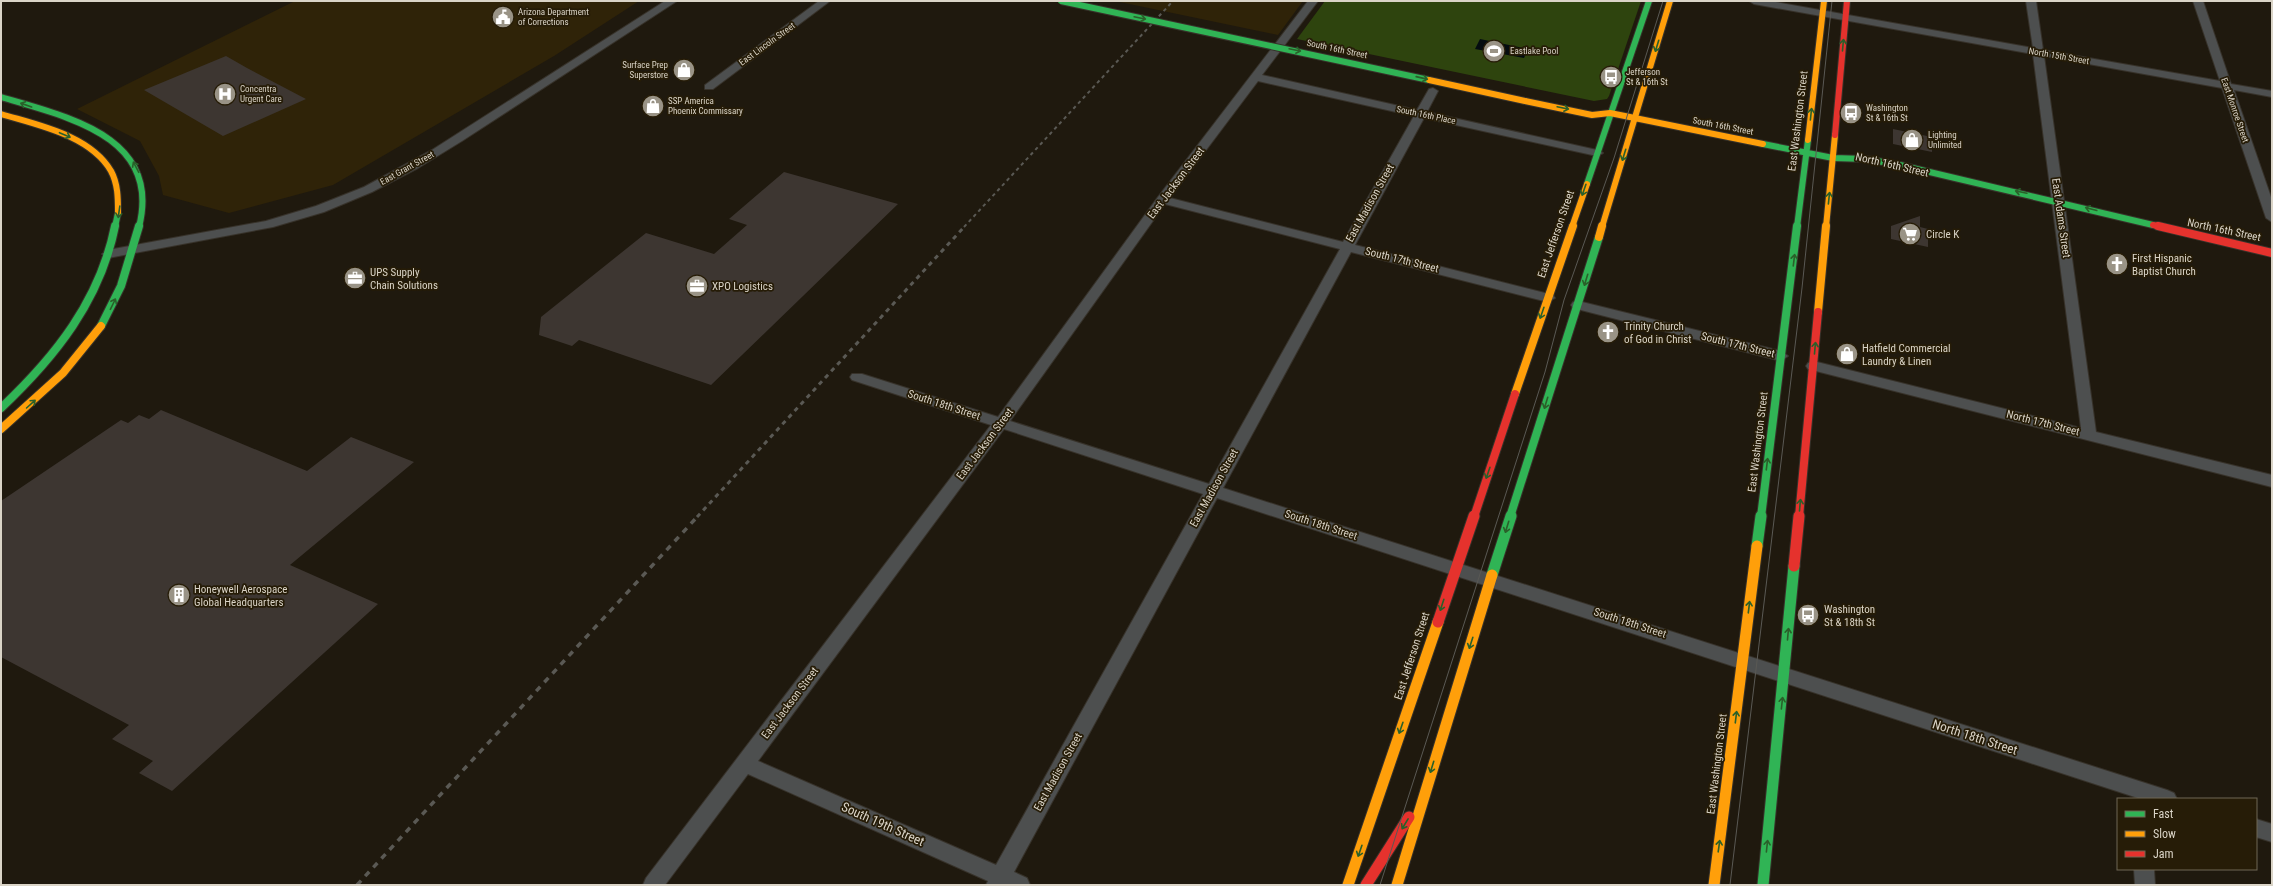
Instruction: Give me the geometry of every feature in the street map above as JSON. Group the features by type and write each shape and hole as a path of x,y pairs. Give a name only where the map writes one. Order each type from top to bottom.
{"main road":[{"name":"South 16th Street","path":"1061,1 1592,114 1610,113 1833,158"},
{"name":"South 16th Street","path":"1097,1 1391,62"},
{"name":"East Jefferson Street","path":"1348,885 1454,568 1501,436 1648,1"},
{"name":"East Jefferson Street","path":"1635,40 1669,1"},
{"name":"East Jefferson Street","path":"1397,885 1425,790 1566,339 1578,305 1669,1"},
{"path":"1763,885 1847,1"},
{"name":"East Washington Street","path":"1714,885 1807,153 1824,2"},
{"path":"1,97 88,127 110,138 127,153 140,174 145,196 141,223 133,250 119,291 109,313 96,334 70,365 43,393 1,430"},
{"name":"South 16th Street","path":"1595,104 1610,113"},
{"path":"1,114 72,138 84,144 106,164 112,172 120,198 117,221 108,254 95,293 81,320 43,368 1,408"},
{"name":"North 16th Street","path":"1833,158 1854,157 2058,208 2272,253"},
{"name":"North 16th Street","path":"1833,158 1853,170"},
{"name":"North 16th Street","path":"2058,208 2171,231"},
{"path":"1813,271 1824,253"},
{"path":"1786,319 1799,294"},
{"path":"70,365 69,356 81,334 81,320"},
{"name":"East Jefferson Street","path":"1549,365 1566,339"},
{"name":"East Jefferson Street","path":"1501,436 1523,404"},
{"name":"East Jefferson Street","path":"1366,885 1425,790"}],"street":[{"name":"East Grant Street","path":"108,254 262,225 297,216 353,196 387,180 431,156 672,1"},
{"name":"East Lincoln Street","path":"709,87 825,1"},
{"name":"East Jackson Street","path":"653,885 1001,423 1162,200 1313,1"},
{"name":"North 15th Street","path":"1754,1 2272,94"},
{"name":"East Adams Street","path":"2031,1 2089,435"},
{"name":"East Monroe Street","path":"2198,1 2272,218"},
{"name":"South 16th Place","path":"1255,78 1597,153"},
{"name":"East Madison Street","path":"998,881 1346,246 1433,91"},
{"name":"South 17th Street","path":"1162,200 1548,298"},
{"name":"South 17th Street","path":"1578,305 1781,356"},
{"name":"North 17th Street","path":"1813,366 2272,481"},
{"name":"South 18th Street","path":"857,377 1784,673"},
{"name":"North 18th Street","path":"1784,673 2134,793 2162,798"},
{"name":"South 19th Street","path":"745,764 998,881 1020,885"},
{"path":"2257,828 2272,833"},
{"path":"2144,870 2146,885"}],"shaded area":[{"path":"295,1 639,1 554,56 333,185 229,213 163,195 159,176 140,141 77,109"},
{"path":"1115,1 1303,1 1278,35"},
{"path":"1480,39 1528,49 1524,58 1475,49"}],"green space":[{"path":"1325,1 1641,1 1609,96 1607,99 1594,101 1297,39"}],"building":[{"name":"Concentra Urgent Care","path":"226,56 306,99 223,136 144,90"},
{"name":"Lighting Unlimited","path":"1893,129 1932,137 1932,152 1893,144"},
{"name":"XPO Logistics","path":"784,172 898,204 711,385 579,340 572,346 539,335 541,317 646,233 714,254 747,225 729,219"},
{"name":"Circle K","path":"1920,216 1920,227 1928,229 1928,247 1891,239 1891,226"},
{"name":"Honeywell Aerospace Global Headquarters","path":"161,410 307,471 351,437 414,462 290,565 378,604 172,791 139,773 153,761 112,739 129,725 1,657 1,501 121,420 128,423 139,415 149,419"}],"tram line":[{"path":"1380,885 1545,372 1564,300 1614,158 1663,1"},
{"path":"1730,885 1802,288 1832,1"}],"railway":[{"path":"964,227 1173,1"},
{"path":"697,517 965,226"},
{"path":"357,885 698,516"}],"traffic: fast":[{"path":"1061,1 1429,80"},
{"path":"1587,184 1649,1"},
{"path":"1,97 68,117 90,127 110,139 127,154 138,172 143,195 140,225 121,286 101,326"},
{"path":"1757,546 1808,140"},
{"path":"1763,144 1833,158 1866,159 1900,165 2153,225"},
{"path":"1,408 23,388 43,366 77,321 91,297 103,271 112,243 118,213"},
{"path":"1492,575 1599,237"},
{"path":"1763,885 1794,566"}],"traffic: slow":[{"path":"1599,237 1670,1"},
{"path":"1808,140 1824,1"},
{"path":"1429,80 1525,101"},
{"path":"1525,101 1592,115 1610,113 1763,144"},
{"path":"1,114 63,134 82,144 98,156 111,171 118,190 118,213"},
{"path":"1818,312 1835,135"},
{"path":"1515,394 1587,184"},
{"path":"1,429 63,373 101,326"},
{"path":"1714,885 1757,546"},
{"path":"1397,885 1492,575"},
{"path":"1348,885 1438,622"}],"traffic: jam":[{"path":"1835,135 1847,1"},
{"path":"2153,225 2272,253"},
{"path":"1794,566 1818,312"},
{"path":"1438,622 1515,394"},
{"path":"1366,885 1409,817"}],"place":[{"name":"Arizona Department of Corrections","path":"503,17"},
{"name":"Eastlake Pool","path":"1494,51"},
{"name":"Surface Prep Superstore","path":"684,70"},
{"name":"Jefferson St & 16th St","path":"1611,77"},
{"name":"Concentra Urgent Care","path":"225,94"},
{"name":"SSP America Phoenix Commissary","path":"653,106"},
{"name":"Washington St & 16th St","path":"1851,113"},
{"name":"Lighting Unlimited","path":"1912,140"},
{"name":"Circle K","path":"1910,234"},
{"name":"First Hispanic Baptist Church","path":"2117,264"},
{"name":"UPS Supply Chain Solutions","path":"355,278"},
{"name":"XPO Logistics","path":"697,286"},
{"name":"Trinity Church of God in Christ","path":"1608,332"},
{"name":"Hatfield Commercial Laundry & Linen","path":"1847,354"},
{"name":"Honeywell Aerospace Global Headquarters","path":"179,595"},
{"name":"Washington St & 18th St","path":"1808,615"}]}
